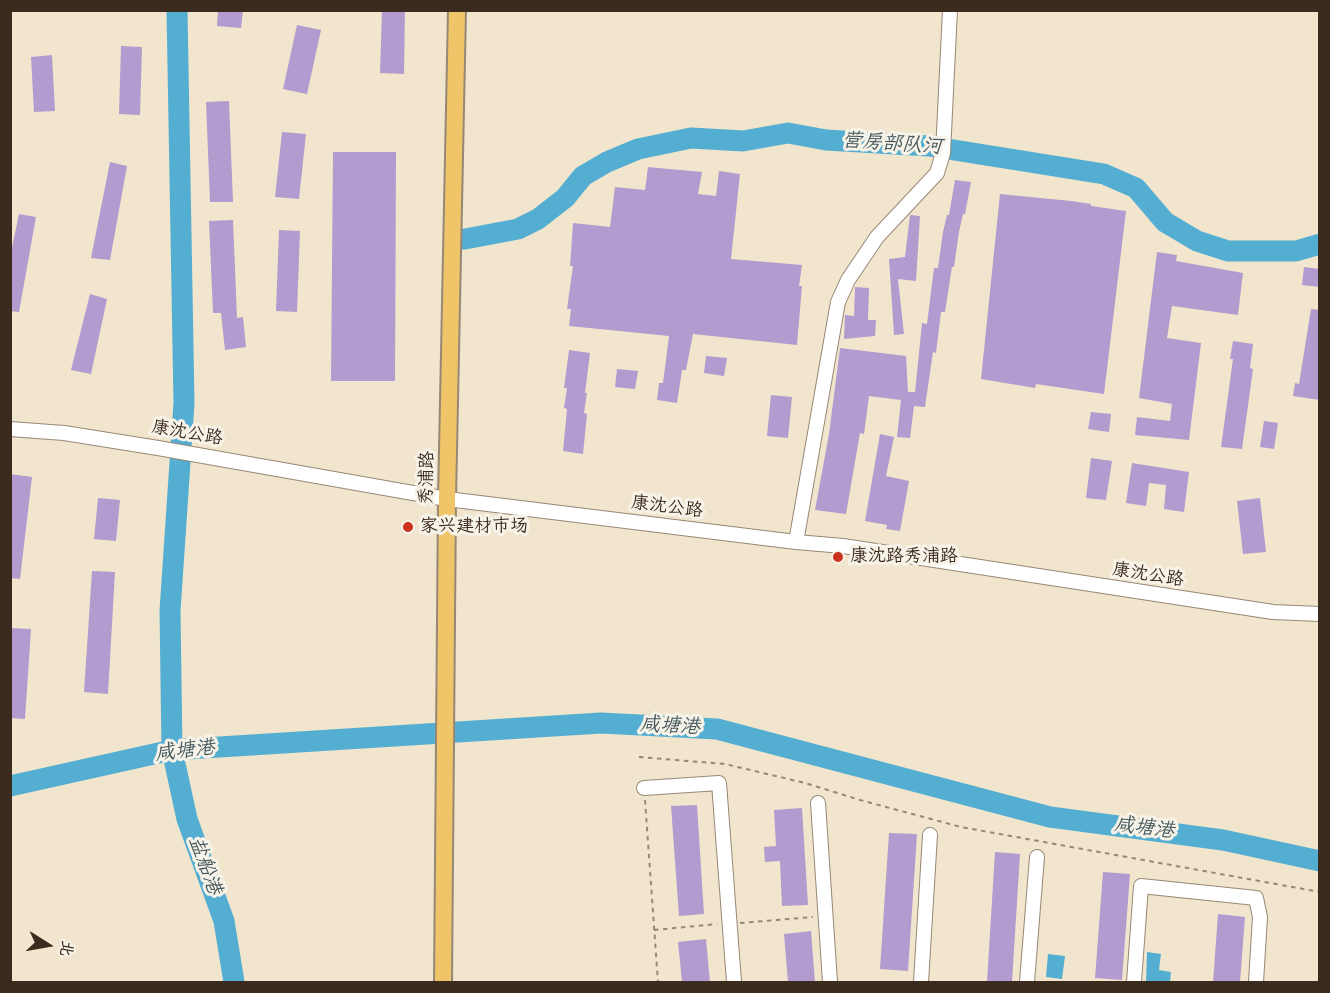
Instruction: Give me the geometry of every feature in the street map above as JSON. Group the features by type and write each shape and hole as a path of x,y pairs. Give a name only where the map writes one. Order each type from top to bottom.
{"main road":[{"name":"秀浦路","path":"443,982 444,698 457,10"}],"street":[{"path":"796,542 838,302 848,280 877,237 937,173 943,147 950,10"},
{"name":"康沈公路","path":"10,429 64,433 158,447 447,499 843,546 1273,612 1320,614"},
{"path":"644,788 719,783 734,982"},
{"path":"818,803 830,982"},
{"path":"921,982 930,836"},
{"path":"1028,982 1037,857"},
{"path":"1134,982 1141,886 1256,898 1260,917 1256,982"}],"path":[{"path":"639,757 725,764 805,783 961,828 1320,892"},
{"path":"644,788 658,982"}],"water":[{"path":"1147,952 1161,954 1159,970 1171,972 1170,982 1146,982"},
{"path":"1048,954 1065,956 1062,979 1046,977"}],"building":[{"path":"218,10 243,10 241,28 217,26"},
{"path":"382,10 405,10 404,74 380,73"},
{"path":"297,25 321,30 307,94 283,89"},
{"path":"121,46 142,47 140,115 119,114"},
{"path":"52,55 55,111 34,112 31,57"},
{"path":"229,101 233,202 210,202 206,102"},
{"path":"282,132 306,134 299,199 275,197"},
{"path":"333,152 396,152 395,381 331,381"},
{"path":"110,162 127,166 110,260 91,258"},
{"path":"648,167 702,172 698,194 716,196 719,171 740,174 731,259 802,265 797,345 693,334 686,370 682,370 677,403 657,400 659,383 663,383 669,336 569,326 571,309 567,309 573,266 570,266 573,223 610,227 615,187 645,190"},
{"path":"955,180 971,182 959,232 954,267 952,267 945,312 941,312 936,353 933,352 925,407 914,406 910,438 897,437 901,400 869,396 864,434 860,433 846,514 815,510 829,434 840,348 906,356 908,392 915,392 922,323 927,324 934,268 938,268 943,232 947,215 949,215"},
{"path":"1000,194 1071,201 1126,211 1104,394 1036,384 1035,388 981,379"},
{"path":"19,214 36,217 19,312 10,311 10,257"},
{"path":"910,215 920,216 916,281 898,279 904,334 894,335 889,259 905,257"},
{"path":"233,220 237,318 243,317 246,347 225,350 221,313 213,313 209,221"},
{"path":"279,230 300,231 297,312 276,311"},
{"path":"1157,252 1177,255 1176,261 1243,273 1238,315 1172,306 1167,338 1201,343 1189,440 1135,435 1137,417 1170,421 1172,404 1139,398"},
{"path":"1304,267 1320,269 1320,287 1302,285"},
{"path":"855,287 869,288 868,320 876,320 875,336 844,339 845,315 854,316"},
{"path":"90,294 107,299 91,374 71,370"},
{"path":"1311,309 1320,310 1320,400 1293,396 1295,383 1299,384"},
{"path":"1233,341 1253,344 1250,368 1253,369 1242,449 1221,447 1233,359 1230,359"},
{"path":"569,350 590,353 585,393 587,393 584,413 587,414 583,454 563,451 567,409 564,408 567,388 564,388"},
{"path":"706,356 727,358 724,376 704,373"},
{"path":"617,369 638,371 635,389 615,387"},
{"path":"771,395 792,397 788,438 767,436"},
{"path":"1091,412 1111,414 1109,432 1088,429"},
{"path":"1264,421 1278,423 1274,449 1260,447"},
{"path":"880,434 894,437 886,476 909,481 900,531 886,529 887,525 865,521"},
{"path":"1091,458 1112,461 1106,500 1086,498"},
{"path":"1132,463 1189,472 1184,512 1164,509 1166,485 1149,483 1146,506 1126,503"},
{"path":"10,474 32,477 20,579 10,578"},
{"path":"98,498 120,500 116,541 94,539"},
{"path":"1260,498 1266,552 1243,554 1237,501"},
{"path":"92,571 115,572 108,694 84,692"},
{"path":"10,628 31,629 25,719 10,718"},
{"path":"697,805 704,914 679,916 671,806"},
{"path":"802,808 808,905 782,906 780,861 765,862 764,847 776,846 774,810"},
{"path":"889,833 917,834 908,971 880,969"},
{"path":"995,852 1020,854 1012,982 987,982"},
{"path":"1103,872 1130,874 1122,980 1095,978"},
{"path":"1218,914 1245,917 1240,982 1213,982"},
{"path":"811,931 815,982 788,982 784,934"},
{"path":"706,939 710,982 682,982 678,942"}],"waterway":[{"name":"盐船港","path":"177,10 184,403 170,611 172,750 187,819 224,921 234,982"},
{"name":"营房部队河","path":"465,239 518,229 538,219 565,198 583,176 607,162 638,149 691,138 743,141 788,133 826,140 929,146 1104,174 1136,188 1165,222 1197,241 1228,251 1296,251 1320,244"},
{"name":"咸塘港","path":"10,786 172,750 601,723 717,729 1050,817 1223,840 1320,861"}],"place":[{"name":"家兴建材市场","path":"408,527"},
{"name":"康沈路秀浦路","path":"838,557"}]}
